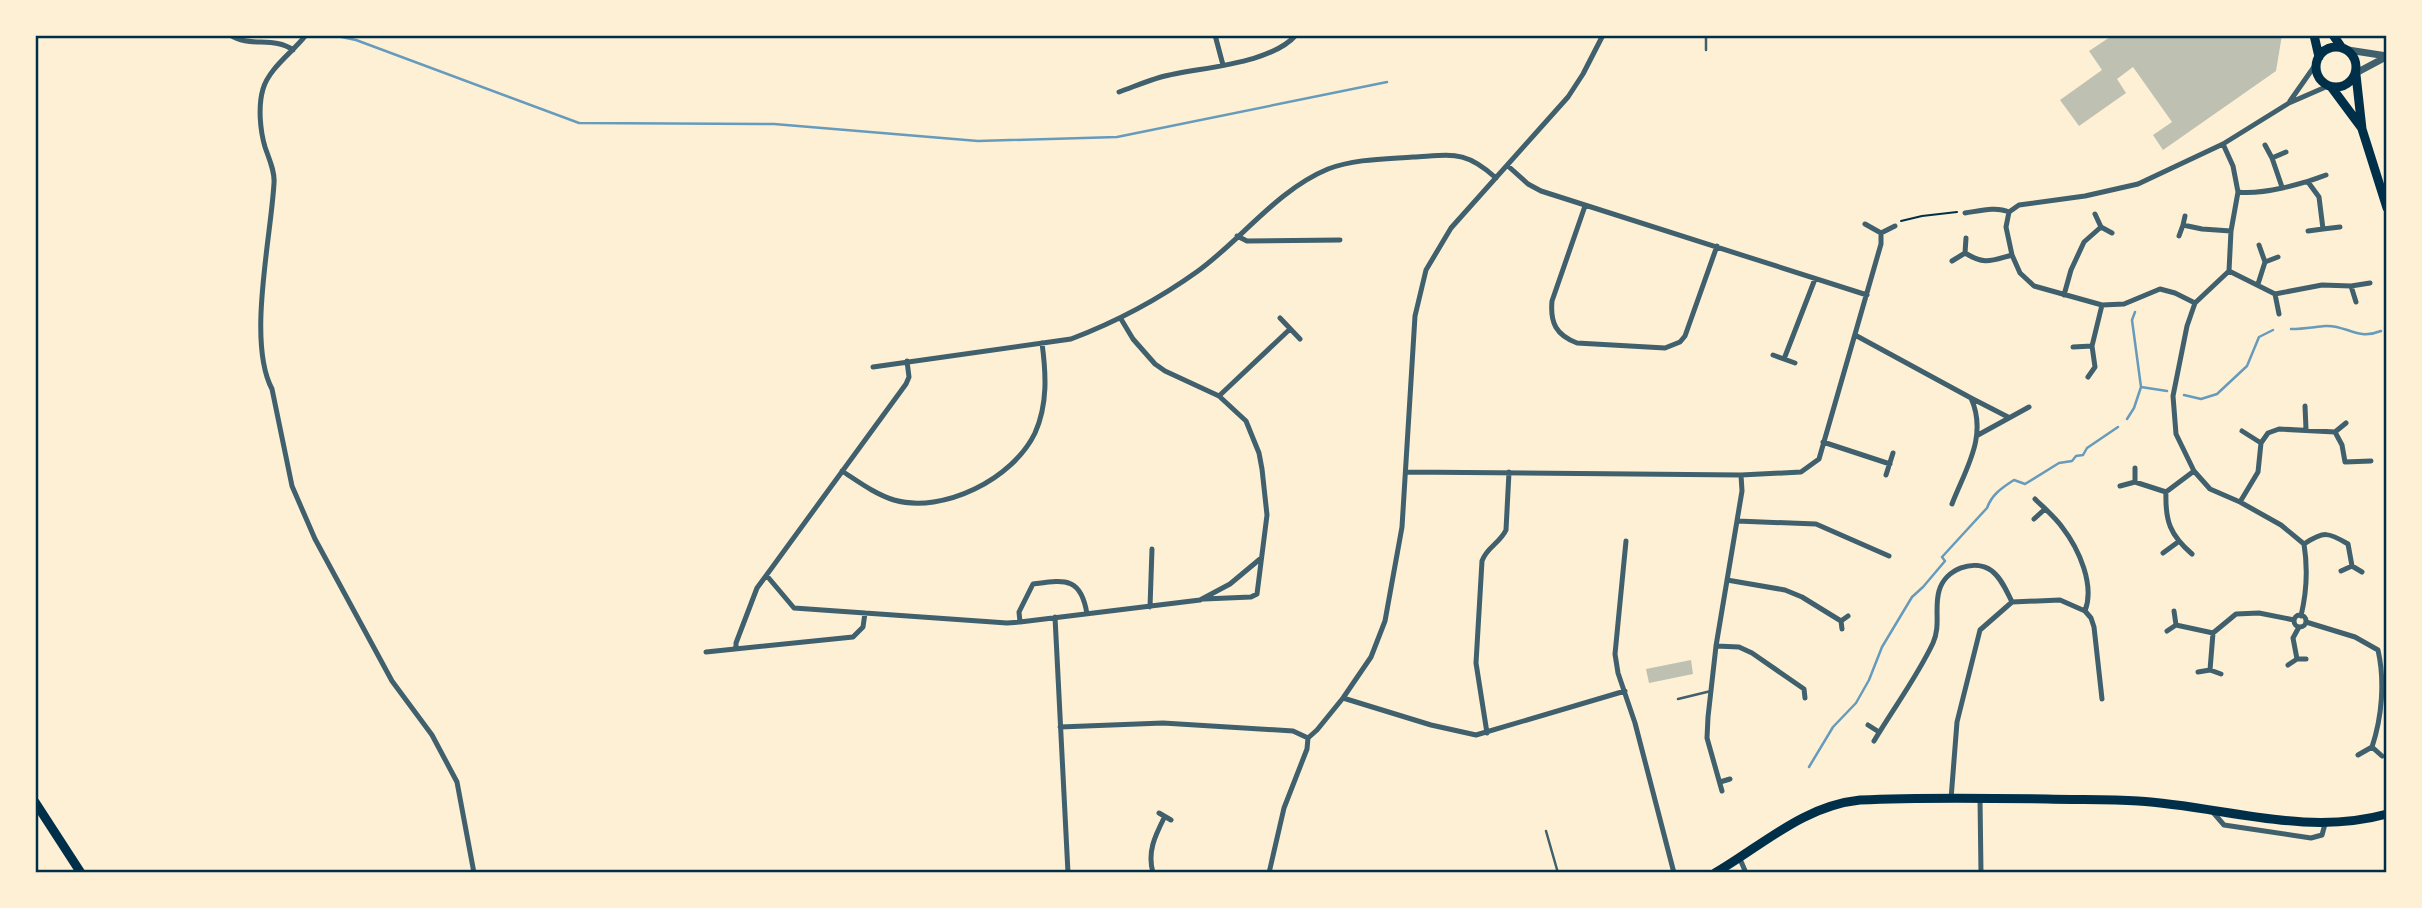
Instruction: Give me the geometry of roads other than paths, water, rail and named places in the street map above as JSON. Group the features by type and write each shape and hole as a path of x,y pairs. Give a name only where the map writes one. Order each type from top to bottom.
{"main road":[{"path":"2314,35 2320,80 2330,87 2362,129"},
{"path":"2333,35 2356,61 2362,129 2387,208"},
{"path":"2317,61 2329,48 2345,49"},
{"path":"2330,87 2346,86 2356,74"},
{"path":"1715,873 1740,859 1787,825 1823,807 1860,800 1980,798 2139,801 2325,824 2360,821 2387,814"},
{"path":"35,802 81,873"}],"street":[{"path":"230,35 238,40 272,42 293,50"},
{"path":"306,35 267,79 262,92 264,144 274,183 262,293 261,358 265,376 272,389 292,486 315,539 393,681 432,735 457,782 474,873"},
{"path":"1215,35 1223,65"},
{"path":"1119,92 1161,77 1223,65 1272,51 1288,44 1296,35"},
{"path":"1269,873 1284,808 1307,749 1308,738 1343,698 1371,657 1385,621 1402,527 1415,316 1423,279 1451,228 1568,97 1603,35"},
{"path":"2345,49 2387,56"},
{"path":"2356,74 2387,56"},
{"path":"2289,103 2317,61"},
{"path":"2195,303 2160,289 2123,304 2102,305 2034,286 2024,279 2012,255 2006,227 2009,212 2019,205 2129,188 2223,144 2289,103 2330,87"},
{"path":"2210,670 2213,633 2236,614 2259,613 2294,620 2301,615 2306,598 2308,566 2304,544 2281,525 2210,489 2194,471 2176,434 2173,396 2187,326 2195,303 2229,271 2231,231 2238,192 2233,166 2223,144"},
{"path":"2265,145 2282,187"},
{"path":"2272,158 2286,152"},
{"path":"873,367 1071,339 1121,319 1199,270 1303,183 1329,169 1353,162 1465,157 1482,165 1496,178"},
{"path":"1508,166 1534,187 1585,206 1867,295"},
{"path":"2238,192 2254,194 2308,182 2326,175"},
{"path":"2308,182 2319,197 2323,229"},
{"path":"1585,206 1552,301 1551,316 1556,331 1565,339 1577,343 1665,348 1680,342 1685,336 1717,246"},
{"path":"1965,213 1990,209 2009,212"},
{"path":"2095,214 2101,227 2112,233"},
{"path":"2179,236 2185,216"},
{"path":"1865,224 1881,233"},
{"path":"2183,225 2231,231"},
{"path":"1881,233 1895,226"},
{"path":"2064,295 2071,270 2084,242 2101,227"},
{"path":"2308,231 2340,227"},
{"path":"1406,472 1741,475 1801,472 1819,459 1881,244 1881,233"},
{"path":"1237,236 1247,241 1340,240"},
{"path":"1965,253 1966,238"},
{"path":"2258,284 2265,262 2259,245"},
{"path":"1965,253 1985,262 2012,255"},
{"path":"1952,261 1965,253"},
{"path":"2265,262 2278,257"},
{"path":"2229,271 2275,295 2322,285 2351,286 2370,283"},
{"path":"1784,359 1815,279"},
{"path":"2351,286 2356,302"},
{"path":"2275,295 2279,314"},
{"path":"2088,377 2095,367 2092,346 2102,305"},
{"path":"1280,318 1300,339"},
{"path":"767,576 794,608 1007,623 1255,596 1267,515 1259,453 1246,421 1219,396 1155,364 1133,339 1121,319"},
{"path":"1219,396 1290,329"},
{"path":"1855,335 2008,417"},
{"path":"842,471 876,493 912,503 940,501 967,493 987,483 1020,454 1034,433 1045,395 1042,343"},
{"path":"2073,347 2092,346"},
{"path":"1773,355 1796,363"},
{"path":"736,649 757,588 906,384 909,377 907,361"},
{"path":"1952,504 1978,435 1978,417 1971,398"},
{"path":"2305,406 2306,429"},
{"path":"1978,435 2029,407"},
{"path":"2240,502 2258,472 2261,443 2268,433 2278,429 2335,432 2346,423"},
{"path":"2242,431 2261,443"},
{"path":"2335,432 2342,445 2345,462 2371,461"},
{"path":"1823,442 1890,464"},
{"path":"1886,475 1893,453"},
{"path":"2135,468 2135,482"},
{"path":"2166,492 2194,471"},
{"path":"1487,733 1476,663 1482,561 1484,553 1503,537 1506,530 1509,472"},
{"path":"1722,791 1707,738 1716,646 1737,521 1741,475"},
{"path":"2120,486 2135,482 2166,492"},
{"path":"2166,492 2165,512 2178,542 2192,554"},
{"path":"2035,499 2062,527 2082,565 2089,587 2089,600 2085,611"},
{"path":"2034,519 2045,509"},
{"path":"1737,521 1816,524 1889,556"},
{"path":"2304,544 2319,534 2332,534 2348,544 2352,566 2362,572"},
{"path":"1626,541 1615,654 1674,873"},
{"path":"2163,553 2178,542"},
{"path":"1150,607 1152,550"},
{"path":"1200,600 1230,584 1259,559"},
{"path":"1874,741 1932,646 1939,620 1940,590 1949,576 1968,565 1990,570 2012,603"},
{"path":"2342,570 2352,566"},
{"path":"1020,622 1019,612 1033,584 1066,580 1073,584 1084,598 1087,614"},
{"path":"1727,580 1785,590 1802,597 1841,621"},
{"path":"1951,799 1957,722 1980,630 2012,603 2060,600 2085,611 2094,627 2102,699"},
{"path":"2174,611 2176,625"},
{"path":"706,652 853,637 860,633 863,627 865,613"},
{"path":"2301,615 2306,622 2355,636 2378,650 2382,669 2380,724 2372,747 2358,755"},
{"path":"1841,621 1848,616"},
{"path":"1055,617 1068,873"},
{"path":"2294,620 2299,627"},
{"path":"1841,621 1842,629"},
{"path":"2297,659 2293,638 2299,627 2306,622"},
{"path":"2167,631 2176,625 2213,633"},
{"path":"1716,646 1738,647 1752,653 1804,689 1805,698"},
{"path":"2288,665 2297,659 2306,659"},
{"path":"2198,672 2210,670 2221,674"},
{"path":"1804,689 1814,686"},
{"path":"1343,698 1431,725 1476,735 1625,691"},
{"path":"1060,727 1163,723 1293,731 1308,738"},
{"path":"1868,725 1879,732"},
{"path":"2372,747 2382,756"},
{"path":"1720,782 1730,779"},
{"path":"1980,798 1981,873"},
{"path":"2211,810 2224,825 2311,838 2322,835 2325,824"},
{"path":"1153,873 1150,862 1152,846 1165,817"},
{"path":"1740,859 1746,873"}],"lane":[{"path":"1706,35 1706,50"},
{"path":"1678,699 1711,691"},
{"path":"1546,831 1558,873"}],"waterway":[{"path":"332,35 356,40 579,123 774,124 978,141 1117,137 1387,82"},
{"path":"2135,312 2132,320 2141,387"},
{"path":"2291,329 2332,326 2365,334 2381,331"},
{"path":"2184,395 2201,399 2217,394 2247,366 2259,337 2273,330"},
{"path":"2127,419 2141,387 2167,391"},
{"path":"1809,767 1833,727 1856,703 1869,680 1882,647 1912,597 1945,561 1942,557 1987,508 1995,495 2014,480 2025,484 2059,463 2072,461 2076,456 2083,455 2087,448 2118,427"}]}
